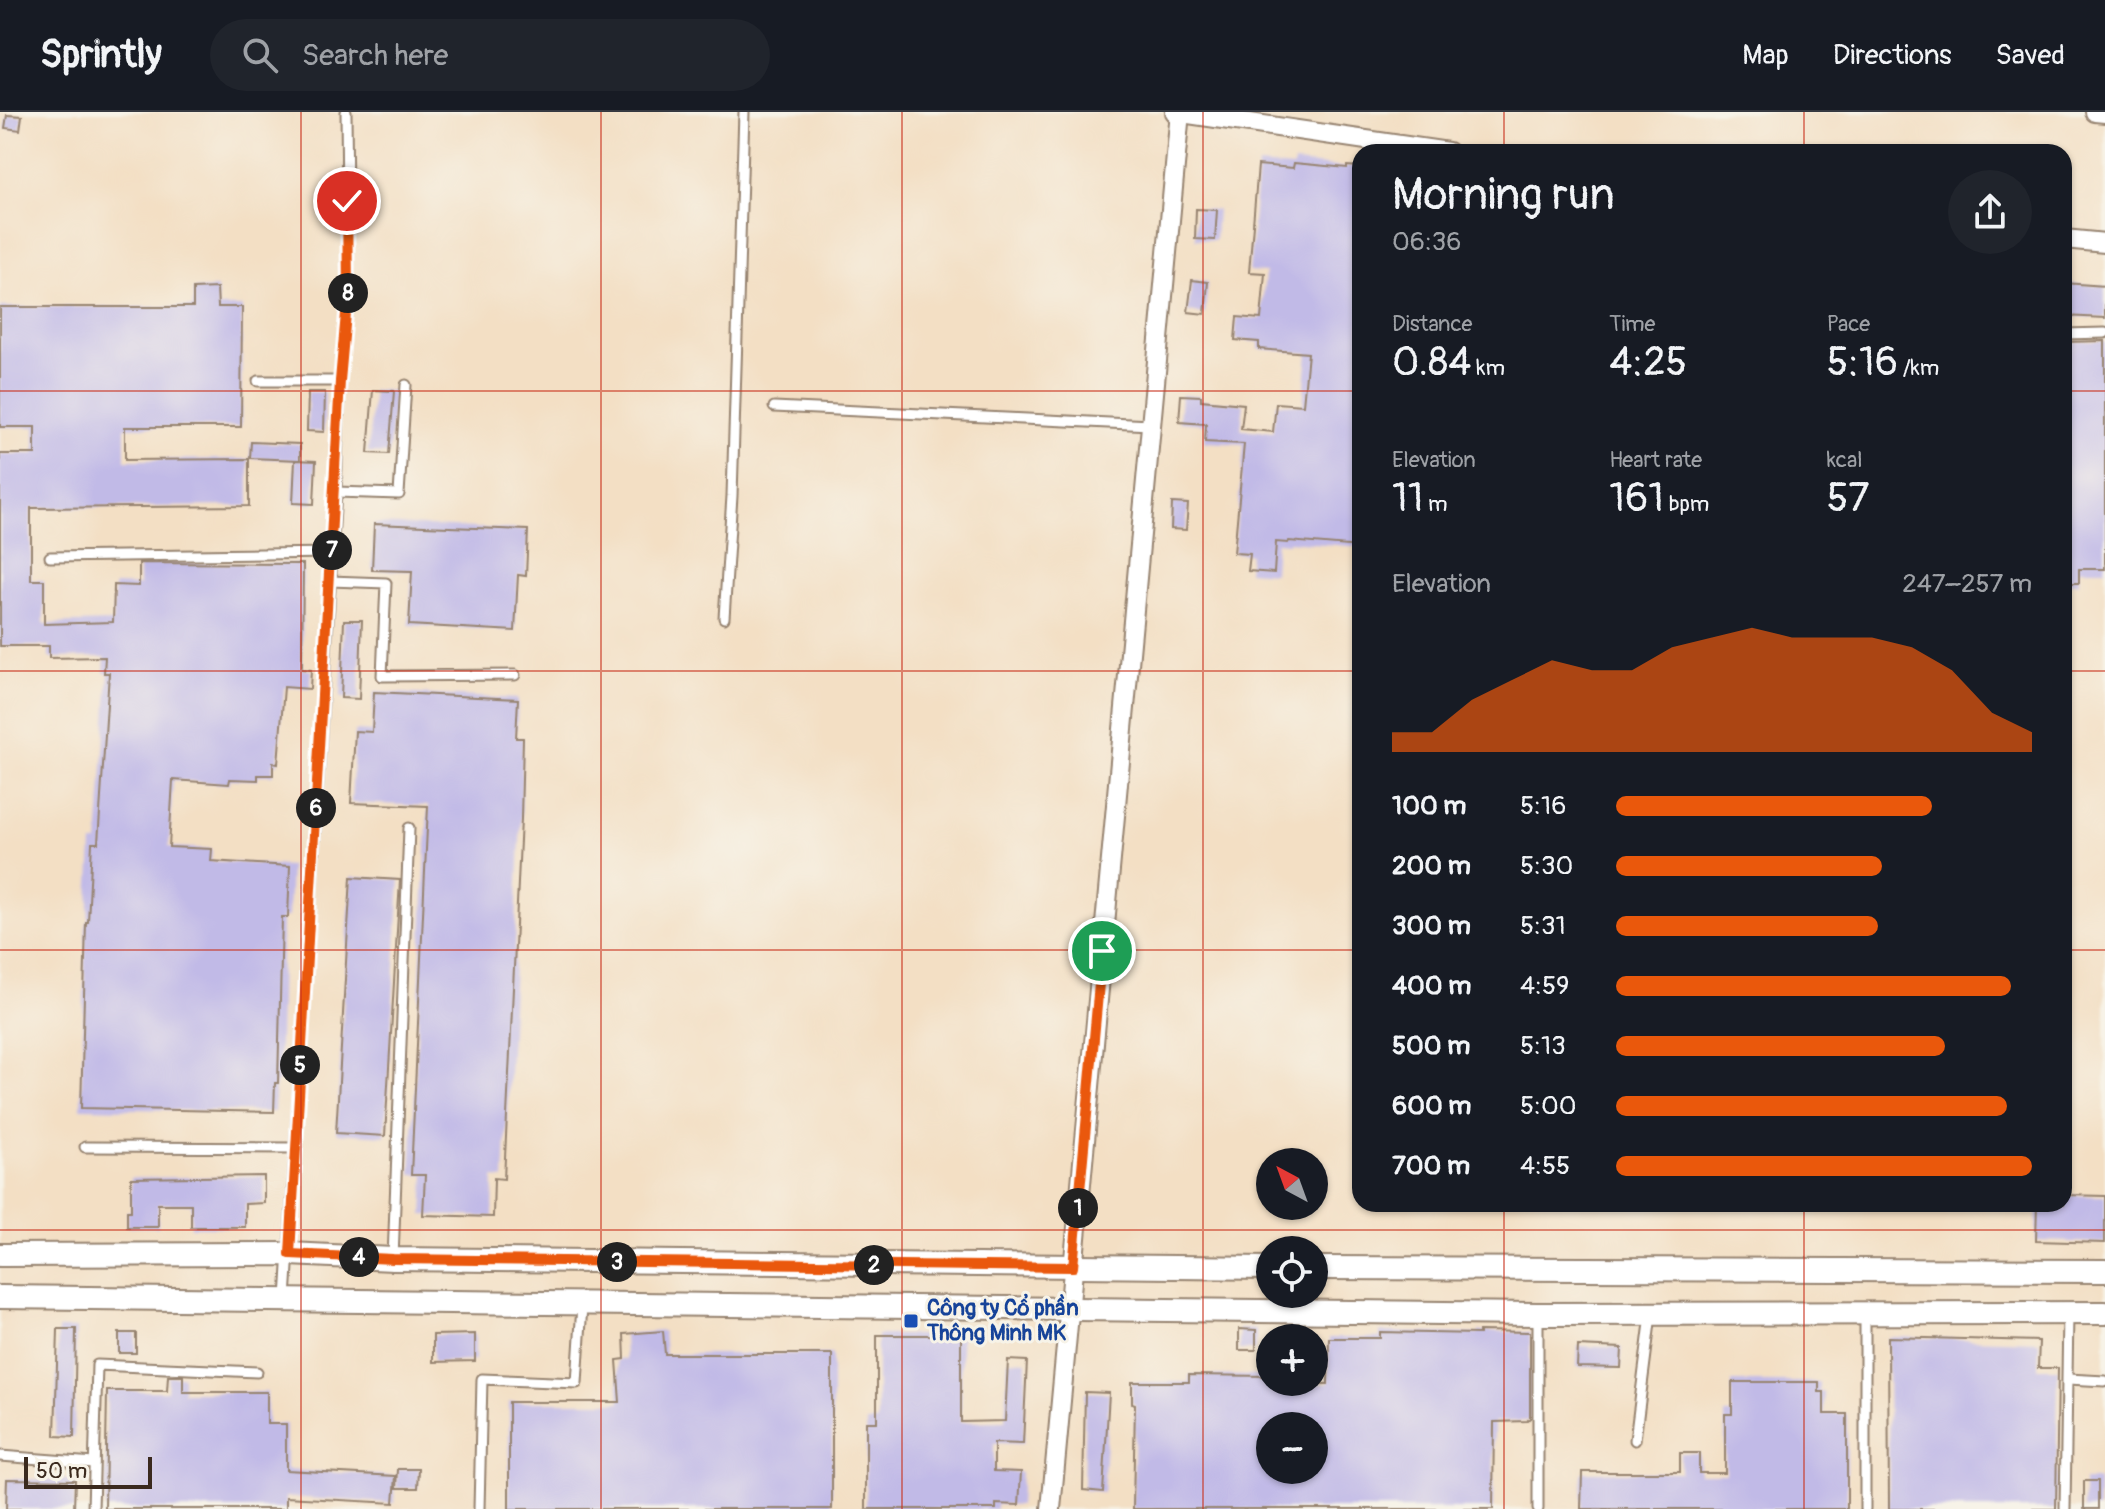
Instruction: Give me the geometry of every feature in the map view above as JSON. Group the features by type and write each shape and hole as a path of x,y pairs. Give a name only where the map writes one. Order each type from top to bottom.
{"street":[{"path":"1051,1509 1178,112 1394,144"},
{"path":"2095,112 2105,113"},
{"path":"2072,240 2105,243"},
{"path":"0,1255 290,1254 393,1259 1256,1268"},
{"path":"1328,1268 2105,1271"},
{"path":"0,1297 1538,1314 2105,1313"}],"lane":[{"path":"285,1300 348,291 346,112"},
{"path":"724,618 732,496 744,112"},
{"path":"2072,334 2105,333"},
{"path":"258,381 340,381"},
{"path":"336,492 399,494 406,385"},
{"path":"774,407 1151,425"},
{"path":"50,557 332,553"},
{"path":"330,581 386,583 382,676 515,675"},
{"path":"393,1259 409,828"},
{"path":"85,1147 295,1148"},
{"path":"479,1509 482,1379 577,1383 582,1305"},
{"path":"1635,1440 1651,1312"},
{"path":"1865,1313 1865,1509"},
{"path":"2065,1509 2068,1313"},
{"path":"1538,1314 1538,1509"},
{"path":"93,1509 97,1365 257,1372"},
{"path":"2068,1379 2105,1381"},
{"path":"0,1456 94,1463"}],"building":[{"path":"7,115 22,116 20,130 5,128"},
{"path":"1294,163 1352,166 1352,546 1276,542 1274,573 1248,571 1250,554 1234,553 1244,444 1205,442 1206,424 1179,422 1181,395 1244,404 1241,429 1273,432 1276,403 1303,405 1308,353 1259,349 1259,342 1235,340 1237,317 1261,319 1265,273 1249,272 1258,165 1293,168"},
{"path":"1196,209 1217,210 1215,240 1195,239"},
{"path":"1192,280 1208,282 1205,314 1188,312"},
{"path":"2072,284 2105,286 2105,318 2072,316"},
{"path":"217,288 218,307 242,307 241,427 125,427 125,460 249,459 249,506 31,508 31,580 44,580 44,624 113,622 114,585 139,586 139,563 303,564 302,669 311,670 310,689 284,687 278,764 273,763 273,775 258,775 258,780 230,779 229,784 173,780 169,847 212,849 211,861 290,866 288,917 282,917 278,1083 275,1083 274,1112 81,1108 86,922 92,843 98,843 109,673 104,673 105,657 49,658 49,646 0,646 0,454 35,454 35,427 0,427 0,307 193,307 193,289"},
{"path":"2105,341 2105,569 2079,569 2079,583 2072,583 2072,342"},
{"path":"373,390 394,391 389,454 368,453"},
{"path":"308,392 325,392 324,432 307,431"},
{"path":"251,442 300,444 300,460 250,458"},
{"path":"295,460 316,461 314,504 293,503"},
{"path":"1172,503 1188,504 1186,530 1171,529"},
{"path":"374,524 528,530 526,576 518,575 515,631 409,625 412,571 372,570"},
{"path":"344,620 362,620 359,699 341,698"},
{"path":"374,692 518,699 516,738 523,738 521,819 504,1179 494,1178 493,1217 423,1215 425,1175 411,1175 428,806 351,803 355,731 372,732"},
{"path":"351,877 400,880 385,1136 336,1133"},
{"path":"264,1176 264,1203 245,1204 245,1227 191,1227 191,1204 158,1204 158,1227 127,1227 127,1211 131,1211 131,1178"},
{"path":"2072,1195 2105,1196 2105,1243 2036,1241 2037,1212 2072,1212"},
{"path":"58,1329 76,1329 74,1437 55,1436"},
{"path":"1239,1329 1256,1330 1256,1350 1239,1350"},
{"path":"663,1331 665,1354 832,1354 832,1509 509,1509 509,1402 620,1402 617,1360 625,1359 624,1334"},
{"path":"1380,1332 1530,1332 1530,1418 1527,1421 1494,1422 1493,1509 1133,1509 1135,1404 1132,1403 1132,1382 1189,1382 1189,1375 1256,1376 1256,1396 1328,1396 1329,1338 1380,1338"},
{"path":"119,1333 136,1333 136,1353 119,1353"},
{"path":"475,1334 475,1361 433,1362 433,1335"},
{"path":"877,1335 961,1335 961,1422 1005,1421 1008,1360 1027,1361 1023,1444 994,1443 994,1471 1021,1472 1019,1505 996,1504 996,1509 866,1509 866,1422 877,1422"},
{"path":"1888,1337 2039,1341 2038,1368 2058,1368 2056,1509 1889,1509"},
{"path":"1578,1346 1622,1348 1621,1368 1577,1367"},
{"path":"168,1376 183,1376 183,1392 267,1392 267,1424 286,1424 286,1470 396,1476 394,1503 286,1497 286,1509 105,1509 107,1391 167,1391"},
{"path":"1732,1382 1819,1382 1819,1392 1824,1392 1824,1414 1847,1414 1847,1509 1581,1509 1582,1472 1680,1472 1680,1453 1699,1453 1699,1473 1725,1473 1725,1414 1732,1414"},
{"path":"1085,1392 1109,1393 1103,1492 1083,1490"},
{"path":"398,1469 419,1469 418,1488 397,1488"},
{"path":"7,1479 75,1480 74,1509 6,1509"},
{"path":"2084,1481 2098,1481 2098,1509 2084,1509"}],"place":[{"name":"Công ty Cổ phần Thông Minh MK","path":"911,1321"}],"route":[{"path":"347,201 348,291 340,381 290,1254 393,1259 1073,1267 1102,951"}]}
